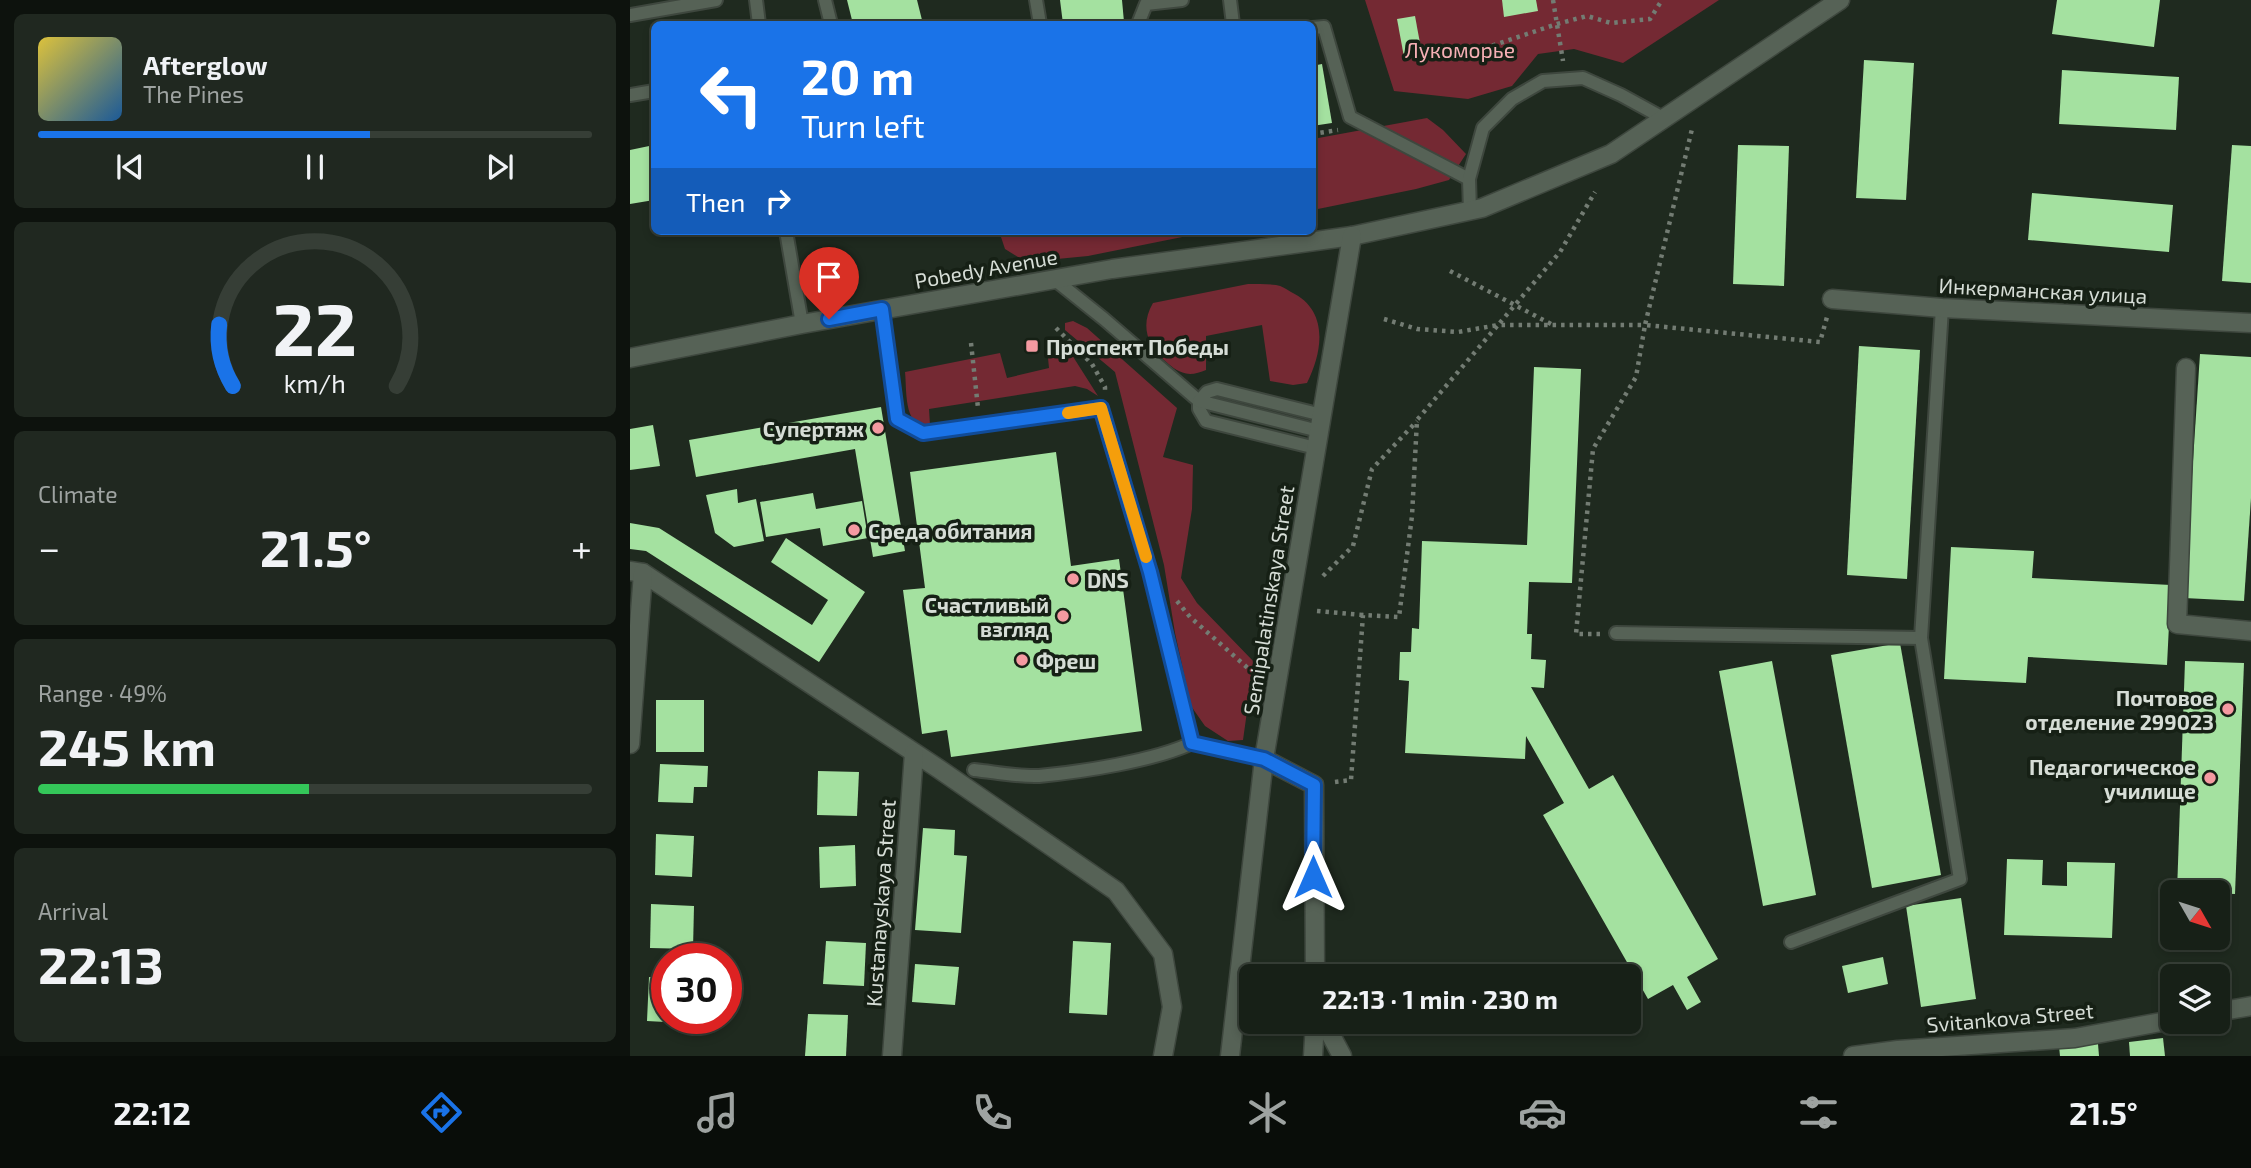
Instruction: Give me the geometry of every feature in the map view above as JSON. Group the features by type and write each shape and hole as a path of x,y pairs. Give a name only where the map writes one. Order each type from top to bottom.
{"street":[{"name":"Pobedy Avenue","path":"630,358 882,309 1112,269 1352,236 1482,208 1611,154 1839,0"},
{"name":"Semipalatinskaya Street","path":"1230,1056 1264,759 1352,236"},
{"name":"Инкерманская улица","path":"1832,299 1942,308 2251,323"},
{"path":"2186,368 2178,624 2251,631"},
{"path":"630,744 637,572"},
{"path":"637,572 914,753 1116,891 1163,954 1172,1007 1163,1056"},
{"name":"Kustanayskaya Street","path":"892,1056 914,753"},
{"path":"1264,759 1314,785 1315,964"},
{"path":"2230,1010 2251,1006"},
{"name":"Svitankova Street","path":"1853,1056 1898,1050 2075,1038 2160,1022"},
{"path":"1313,1056 1314,1034"},
{"path":"1330,1034 1342,1056"}],"lane":[{"path":"630,15 716,0"},
{"path":"756,0 759,21"},
{"path":"825,0 830,21"},
{"path":"1036,0 1040,21"},
{"path":"1139,21 1146,2 1182,0"},
{"path":"1230,0 1233,21"},
{"path":"1316,28 1324,27 1350,117 1469,178"},
{"path":"1470,211 1469,178 1483,128 1512,99 1543,81 1583,78 1664,118"},
{"path":"630,95 651,92"},
{"path":"787,235 802,324"},
{"path":"1054,279 1199,401"},
{"path":"1791,942 1960,879 1921,638 1942,308"},
{"path":"882,309 897,419 923,433 1101,408 1150,572 1192,743"},
{"path":"1217,389 1319,431 1206,421 1199,409 1199,401 1207,392 1217,389"},
{"path":"1616,633 1921,638"},
{"path":"974,770 1036,776 1174,752 1192,743 1264,759"}],"path":[{"path":"1553,0 1566,79"},
{"path":"1452,60 1587,16 1611,23 1650,19 1662,0"},
{"path":"1616,633 1576,634 1593,449 1636,377 1645,325 1692,129"},
{"path":"1323,576 1353,546 1372,469 1417,421 1560,252 1595,192"},
{"path":"1450,271 1552,325"},
{"path":"1384,319 1417,330 1458,332 1498,325 1645,325 1820,342 1832,299"},
{"path":"1056,328 1092,363 1105,387"},
{"path":"971,343 980,425"},
{"path":"1317,611 1399,617 1412,516 1417,421"},
{"path":"1175,598 1190,617 1250,670"},
{"path":"1314,785 1351,780 1363,615"}],"green space":[{"name":"Лукоморье","path":"1365,0 1719,0 1623,63 1574,49 1538,54 1512,86 1468,99 1394,91"},
{"path":"1427,118 1466,154 1449,180 1316,209 1316,138"},
{"path":"1000,235 1192,235 1088,256 1026,262 1005,249"},
{"path":"1248,284 1280,286 1312,309 1317,320 1319,345 1307,383 1293,385 1270,381 1262,325 1206,336 1206,370 1196,373 1176,370 1154,348 1146,327 1153,303"},
{"path":"1073,321 1087,328 1177,408 1163,457 1193,465 1192,509 1181,578 1197,603 1254,662 1243,740 1228,741 1205,726 1191,706 1164,565 1115,372 1065,330 1065,323"},
{"path":"1060,346 1072,355 1098,396 1075,386 929,409 930,425 921,425 911,415 905,372 1000,353 1007,378 1049,368 1047,348"}],"building":[{"path":"847,0 917,0 922,21 852,21"},
{"path":"1060,0 1122,0 1124,21 1063,21"},
{"path":"1502,0 1536,0 1538,11 1504,17"},
{"path":"2057,0 2160,0 2154,47 2052,34"},
{"path":"1415,16 1422,54 1404,57 1397,19"},
{"path":"1864,60 1914,63 1906,200 1856,198"},
{"path":"1322,64 1332,123 1316,125 1316,65"},
{"path":"2062,70 2179,77 2176,130 2059,124"},
{"path":"1738,145 1789,146 1784,286 1733,284"},
{"path":"2232,145 2251,146 2251,283 2222,281"},
{"path":"651,146 651,200 630,204 630,150"},
{"path":"2032,193 2173,205 2169,252 2028,240"},
{"path":"1859,346 1920,350 1907,579 1847,575"},
{"path":"2200,354 2251,357 2251,498 2244,601 2184,598"},
{"path":"1534,367 1581,369 1572,583 1529,582 1527,634 1532,634 1531,659 1546,660 1544,688 1531,687 1589,789 1613,775 1718,959 1687,977 1701,1002 1687,1010 1673,985 1648,999 1641,987 1641,964 1628,964 1543,815 1564,803 1526,736 1525,759 1405,753 1409,681 1399,680 1400,652 1411,652 1412,628 1419,629 1422,541 1527,545"},
{"path":"881,407 905,551 873,557 855,449 696,477 689,440"},
{"path":"653,425 660,466 630,470 630,429"},
{"name":"Фреш","path":"1056,452 1071,566 1119,559 1142,731 951,757 947,730 922,734 903,590 925,588 910,472"},
{"path":"737,489 738,503 756,499 764,541 734,547 715,533 706,495"},
{"path":"813,493 816,509 862,501 868,538 823,546 820,528 766,537 760,502"},
{"path":"630,523 659,528 812,625 828,600 771,562 786,538 865,592 819,662 646,551 630,549"},
{"path":"1951,547 2034,551 2032,578 2171,585 2167,665 2028,657 2026,683 1944,679"},
{"path":"1900,643 1941,875 1872,888 1831,655"},
{"path":"1772,661 1816,895 1763,906 1719,671"},
{"name":"Педагогическое училище","path":"2185,661 2244,663 2235,894 2230,894 2230,880 2177,880"},
{"path":"656,700 704,700 704,752 656,752"},
{"path":"660,764 708,766 707,787 694,787 693,803 658,802"},
{"path":"818,771 859,772 857,816 817,815"},
{"path":"923,828 955,830 954,855 967,856 961,933 915,930"},
{"path":"656,834 694,836 692,877 655,875"},
{"path":"855,845 856,886 820,888 819,847"},
{"path":"2007,859 2043,860 2042,885 2067,886 2067,862 2115,863 2112,938 2004,935"},
{"path":"1961,898 1976,999 1921,1007 1906,906"},
{"path":"651,904 694,906 693,943 651,943 650,948"},
{"path":"826,941 866,943 864,986 823,984"},
{"path":"1073,941 1111,943 1107,1015 1069,1013"},
{"path":"1883,957 1888,984 1848,993 1842,966"},
{"path":"915,964 959,967 955,1005 912,1002"},
{"path":"649,977 651,977 651,1021 647,1021"},
{"path":"808,1014 848,1015 846,1056 805,1056"},
{"path":"2163,1038 2165,1056 2130,1056 2129,1042"},
{"path":"2098,1044 2099,1056 2060,1056 2059,1046"}],"slow traffic":[{"path":"1068,413 1101,408 1146,557"}],"place":[{"name":"Проспект Победы","path":"1032,346"},
{"name":"Супертяж","path":"878,428"},
{"name":"Среда обитания","path":"854,530"},
{"name":"DNS","path":"1073,579"},
{"name":"Счастливый взгляд","path":"1063,616"},
{"name":"Фреш","path":"1022,660"},
{"name":"Почтовое отделение 299023","path":"2228,709"},
{"name":"Педагогическое училище","path":"2210,778"}],"route":[{"path":"829,319 882,309 897,419 923,433 1101,408 1150,572 1192,743 1264,759 1314,785 1313,877"}]}
